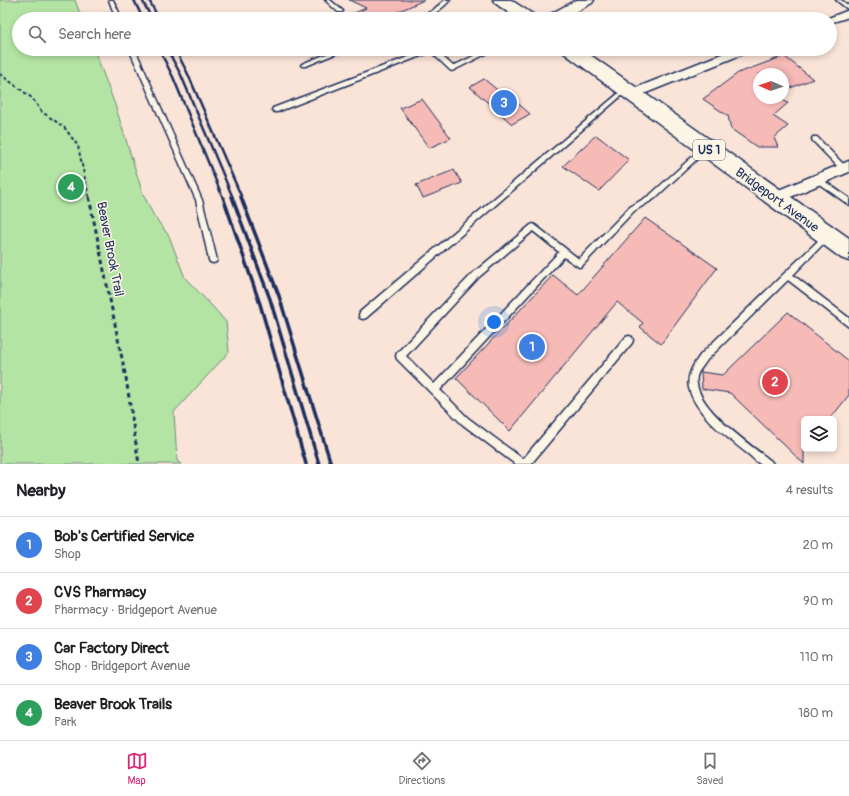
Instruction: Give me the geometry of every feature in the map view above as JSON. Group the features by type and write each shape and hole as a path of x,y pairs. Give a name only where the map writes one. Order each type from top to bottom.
{"main road":[{"path":"501,0 518,12"},
{"name":"Bridgeport Avenue","path":"580,56 849,251"}],"street":[{"path":"565,12 587,0"},
{"path":"837,17 849,13"},
{"path":"629,91 725,56"},
{"path":"774,198 846,167"}],"lane":[{"path":"111,0 116,12"},
{"path":"327,0 340,11"},
{"path":"840,0 849,8"},
{"path":"434,12 445,1"},
{"path":"135,56 200,200 213,260"},
{"path":"304,66 328,56"},
{"path":"275,110 416,56"},
{"path":"438,56 452,69 479,56"},
{"path":"363,315 629,91"},
{"path":"815,139 846,167"},
{"path":"629,340 524,464 465,421 400,356 476,275 533,227 579,264 632,209 652,197 706,148"},
{"path":"817,179 849,202"},
{"path":"768,464 710,416 700,403 693,389 693,376 704,357 827,236"},
{"path":"434,391 564,252"},
{"path":"787,275 849,323"}],"path":[{"name":"Beaver Brook Trail","path":"0,74 32,98 42,112 64,127 78,146 126,378 139,464"}],"green space":[{"path":"0,0 75,0 79,12 12,12 12,56 97,56 115,105 143,194 154,216 169,236 185,278 226,322 229,352 174,412 177,461 181,464 0,464"}],"building":[{"path":"349,0 424,0 397,12 357,12 366,8"},
{"path":"784,56 813,79 789,89 789,68 753,68 753,104 787,104 773,116 788,126 774,138 778,147 757,147 731,129 728,116 703,99 738,73"},
{"path":"484,79 501,93 504,91 530,114 512,124 470,87"},
{"path":"422,99 451,138 429,148 400,108"},
{"path":"596,135 629,160 599,191 563,166"},
{"path":"454,170 462,183 423,198 416,185"},
{"path":"645,218 717,268 661,344 640,327 643,323 617,302 510,431 456,378 553,275 578,295"},
{"path":"788,312 849,361 849,395 832,416 801,416 801,452 804,452 804,464 730,393 702,389 701,372 723,375"}],"railway":[{"path":"134,0 140,12"},
{"path":"142,0 148,12"},
{"path":"149,0 155,12"},
{"path":"162,56 173,77 223,198"},
{"path":"171,56 181,75 233,198"},
{"path":"179,56 242,198"},
{"path":"223,197 260,304 306,464"},
{"path":"232,197 270,299 319,464"},
{"path":"241,197 279,296 331,464"}],"place":[{"name":"Car Factory Direct","path":"504,103"},
{"name":"Beaver Brook Trails","path":"71,187"},
{"name":"Bob's Certified Service","path":"532,347"},
{"name":"CVS Pharmacy","path":"775,382"}]}
